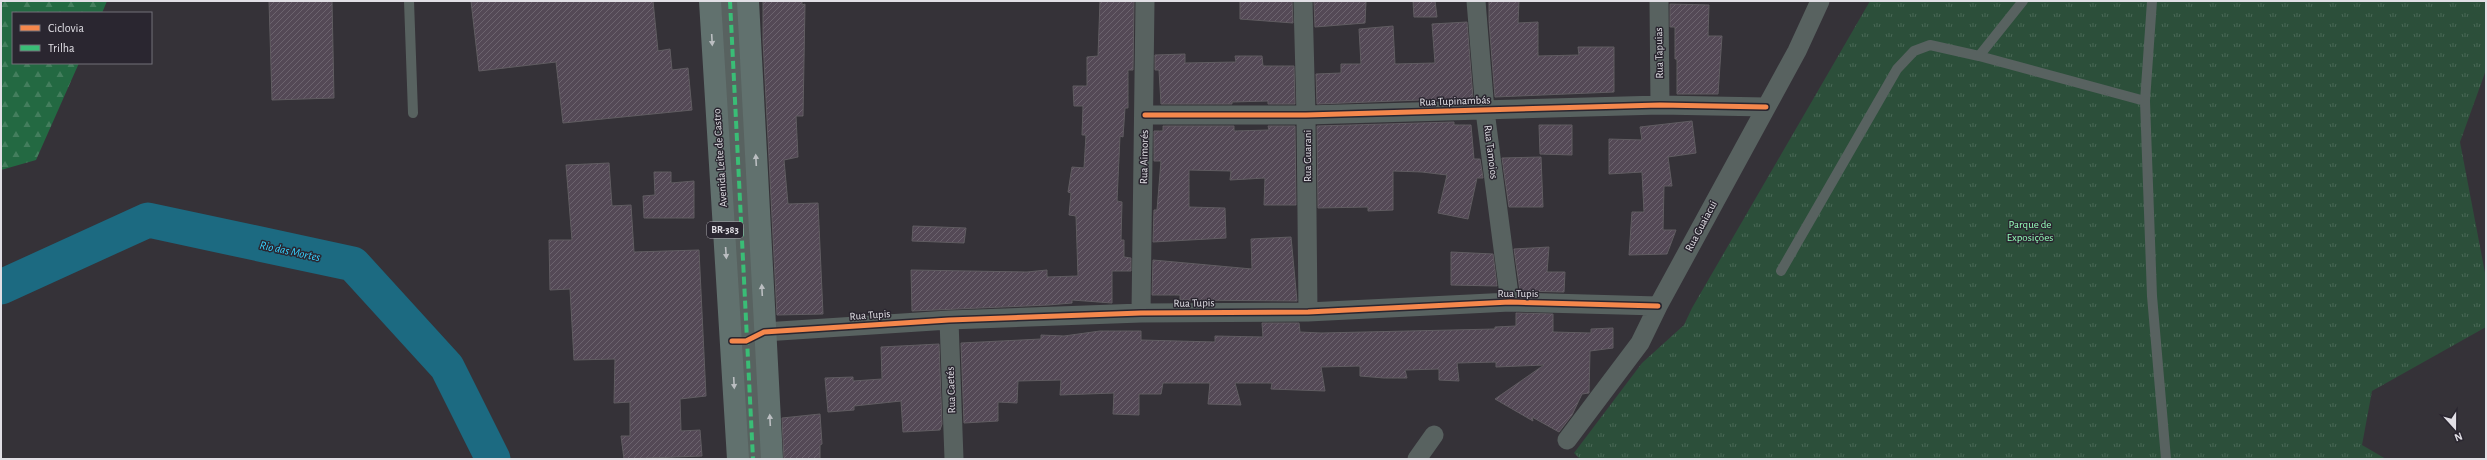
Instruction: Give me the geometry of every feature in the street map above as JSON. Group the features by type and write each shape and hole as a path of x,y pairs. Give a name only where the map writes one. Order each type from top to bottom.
{"highway":[{"name":"Avenida Leite de Castro","path":"710,1 747,338 772,459"},
{"name":"Avenida Leite de Castro","path":"738,459 747,338 748,1"}],"street":[{"path":"730,1 753,459"},
{"name":"Rua Aimorés","path":"1141,313 1145,115 1145,1"},
{"name":"Rua Guarani","path":"1302,1 1306,115 1308,312"},
{"name":"Rua Tamoios","path":"1476,1 1485,111 1510,302"},
{"name":"Rua Tapuias","path":"1659,1 1660,105"},
{"name":"Rua Guaiacui","path":"1567,440 1640,343 1658,306 1797,52 1820,1"},
{"name":"Rua Tupinambás","path":"1145,115 1306,115 1660,105 1766,107"},
{"name":"Rua Tupis","path":"747,338 949,320 1141,313 1308,312 1510,302 1658,306"},
{"name":"Rua Caetés","path":"949,320 954,459"},
{"path":"1418,459 1434,435"}],"lane":[{"path":"408,1 413,113"},
{"path":"1979,56 2023,1"},
{"path":"2152,1 2145,101 2152,296 2166,459"},
{"path":"1781,271 1898,69 1914,52 1930,45 1979,56 2145,101"}],"green space":[{"path":"1,1 107,1 102,12 12,12 12,64 79,64 36,160 1,170"},
{"name":"Parque de Exposições","path":"1870,1 2486,1 2486,70 2460,142 2486,278 2486,327 2372,391 2362,445 2386,459 1580,459 1574,453 1642,363 1684,325 1692,308"}],"building":[{"path":"269,1 332,1 334,98 272,100"},
{"path":"471,1 653,1 658,51 670,49 672,70 688,68 692,110 563,123 556,62 479,71"},
{"path":"763,1 802,1 802,5 805,4 803,116 796,116 798,157 784,160 788,204 818,203 823,314 777,315 763,40"},
{"path":"1100,1 1134,1 1133,70 1128,70 1128,108 1125,108 1123,137 1120,136 1117,201 1122,202 1121,240 1124,240 1124,257 1131,258 1131,271 1112,271 1112,303 1072,300 1072,303 1048,305 912,311 911,270 1027,272 1047,270 1047,277 1078,276 1076,216 1069,215 1071,193 1068,192 1072,167 1084,168 1086,135 1082,135 1083,106 1074,106 1073,86 1087,86 1087,57 1098,56"},
{"path":"1240,1 1292,1 1293,23 1240,19"},
{"path":"1314,1 1366,1 1365,23 1315,27"},
{"path":"1413,1 1435,1 1437,17 1414,17"},
{"path":"1489,1 1519,1 1518,23 1538,22 1538,56 1579,55 1578,47 1614,47 1614,92 1495,97 1489,21"},
{"path":"1670,4 1709,5 1708,36 1722,36 1718,94 1677,94 1675,27 1670,27"},
{"path":"1467,22 1473,98 1317,104 1316,74 1341,73 1341,64 1361,64 1359,29 1393,26 1395,64 1435,63 1432,24"},
{"path":"1185,54 1185,63 1236,62 1235,56 1262,56 1263,66 1294,66 1295,104 1268,104 1268,101 1232,102 1232,104 1161,104 1159,70 1155,70 1155,55"},
{"path":"1692,121 1696,153 1668,157 1672,186 1664,186 1663,230 1676,230 1667,254 1629,255 1632,212 1644,212 1642,172 1609,174 1609,139 1642,140 1640,127"},
{"path":"1454,122 1454,125 1471,125 1474,159 1480,159 1483,178 1477,178 1468,219 1438,213 1447,175 1422,172 1393,171 1393,210 1368,211 1368,207 1318,208 1317,126"},
{"path":"1539,125 1572,125 1572,155 1540,154"},
{"path":"1163,126 1234,126 1234,131 1269,130 1268,126 1295,126 1296,205 1264,205 1265,178 1230,180 1231,171 1189,170 1189,207 1225,208 1226,238 1153,242 1154,210 1157,210 1161,161 1154,161 1154,131 1163,131"},
{"path":"1541,157 1543,207 1509,207 1502,158"},
{"path":"609,163 612,206 631,205 634,252 699,250 706,396 680,399 681,431 700,430 702,456 624,459 621,436 630,436 630,402 614,403 615,359 574,360 570,289 550,290 549,240 572,240 566,165"},
{"path":"654,172 671,172 671,183 694,181 694,218 644,218 643,196 655,195"},
{"path":"913,226 966,228 964,243 912,241"},
{"path":"1291,237 1297,301 1180,300 1180,295 1152,295 1153,260 1252,269 1251,239"},
{"path":"1549,247 1547,272 1565,272 1564,292 1520,291 1514,249"},
{"path":"1451,252 1493,254 1497,286 1451,285"},
{"path":"1516,313 1553,314 1553,332 1591,333 1591,329 1613,328 1613,348 1590,351 1589,393 1582,394 1572,415 1559,432 1532,417 1533,421 1495,399 1544,365 1496,367 1496,362 1457,363 1459,381 1439,380 1439,369 1405,370 1407,378 1384,378 1360,376 1360,366 1321,367 1325,391 1271,389 1272,383 1235,383 1241,405 1208,404 1210,383 1163,383 1161,394 1139,394 1139,415 1113,414 1114,393 1060,395 1061,380 1018,381 1017,403 998,402 998,421 964,423 961,343 1041,339 1041,335 1064,336 1100,331 1141,331 1141,340 1215,342 1215,336 1263,337 1262,323 1299,323 1300,332 1321,333 1495,329 1495,327 1516,326"},
{"path":"939,344 942,424 940,430 903,432 901,401 854,406 854,410 828,412 825,378 853,377 853,381 882,379 881,347"},
{"path":"820,414 822,444 820,445 820,459 784,459 782,418"}],"waterway":[{"name":"Rio das Mortes","path":"1,287 148,220 353,264 447,367 493,459"}],"marked path":[{"path":"730,1 753,459"}],"cycle path":[{"path":"1145,115 1306,115 1660,105 1766,107"},
{"path":"732,341 746,341 764,332 949,320 1141,313 1308,312 1510,302 1658,306"}]}
